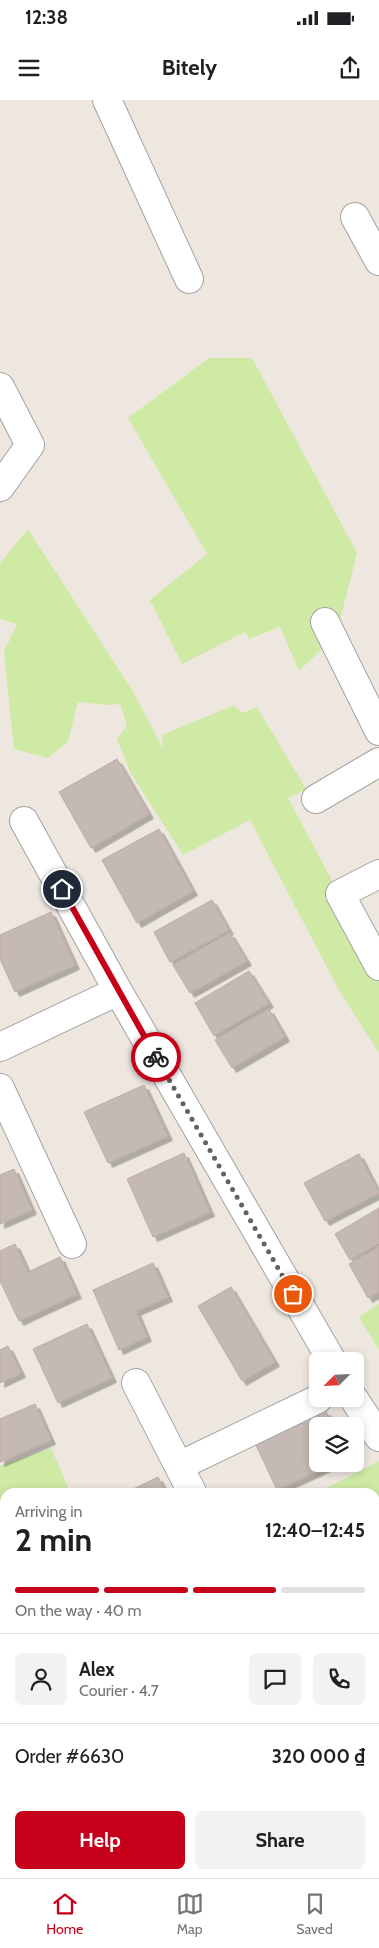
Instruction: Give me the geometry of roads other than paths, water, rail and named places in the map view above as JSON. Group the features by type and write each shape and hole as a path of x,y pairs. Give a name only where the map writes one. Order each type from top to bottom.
{"street":[{"path":"107,100 189,278"},
{"path":"355,218 379,261"},
{"path":"0,387 30,445 0,487"},
{"path":"325,622 379,732"},
{"path":"316,799 379,762"},
{"path":"24,821 118,991 327,1352"},
{"path":"379,874 340,894 379,966"},
{"path":"0,1047 118,991"},
{"path":"0,1088 72,1244"},
{"path":"136,1383 190,1488"},
{"path":"179,1466 309,1403"},
{"path":"360,1408 379,1437"}]}
